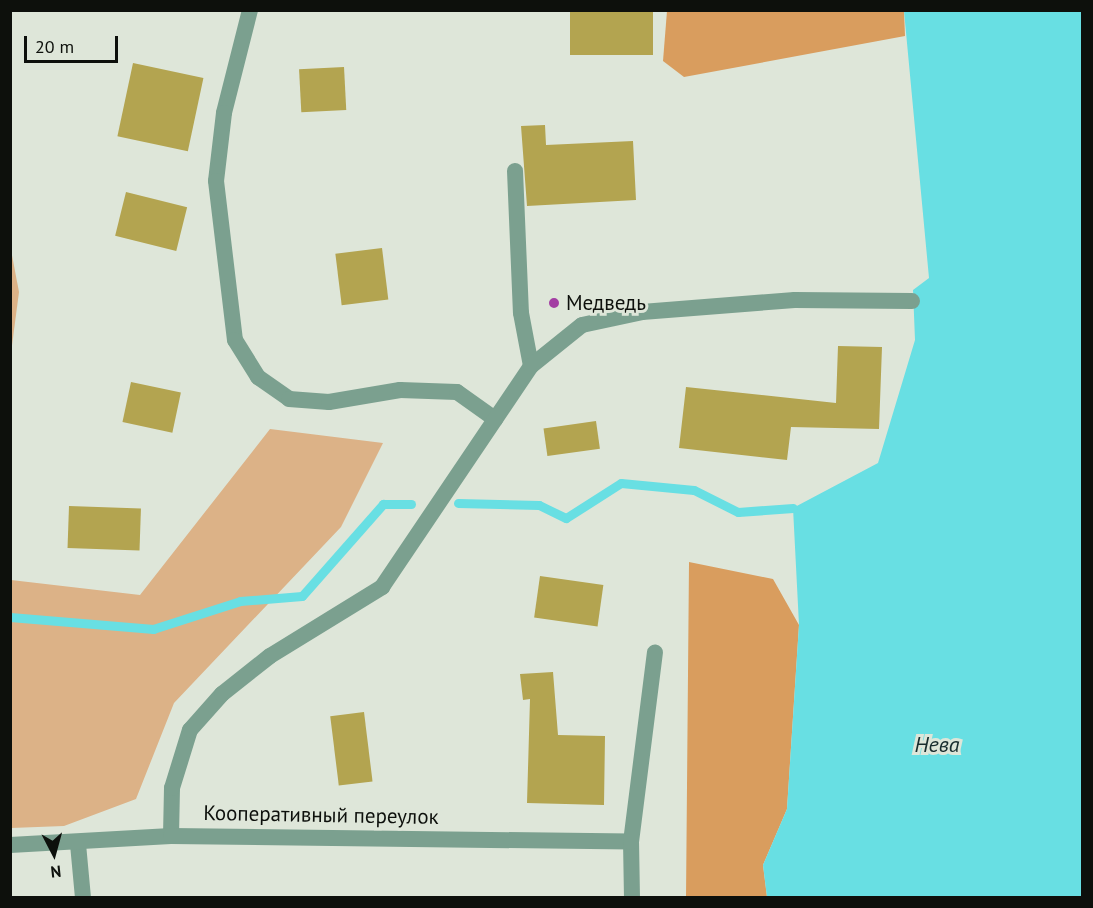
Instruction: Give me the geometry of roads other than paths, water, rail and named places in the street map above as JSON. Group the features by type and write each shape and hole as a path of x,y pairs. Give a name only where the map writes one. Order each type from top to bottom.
{"street":[{"path":"250,10 224,113 216,181 236,340 258,377 289,399 329,402 400,390 457,392 495,419"},
{"path":"516,171 520,313 531,366"},
{"path":"171,836 172,788 190,730 222,694 270,656 382,587 531,366 582,325 642,312 795,300 912,301"},
{"path":"632,897 631,842 655,653"},
{"name":"Кооперативный переулок","path":"10,845 78,844 171,836 631,842"},
{"path":"78,844 83,897"}],"water":[{"name":"Нева","path":"904,11 1082,11 1082,897 767,897 763,865 787,809 799,625 793,508 878,463 915,340 913,290 929,278"}],"waterway":[{"path":"458,503 539,505 566,518 621,483 694,490 738,512 793,508"},
{"path":"10,617 153,629 240,601 302,596 383,504 411,504"}],"place":[{"name":"Медведь","path":"554,303"}]}
